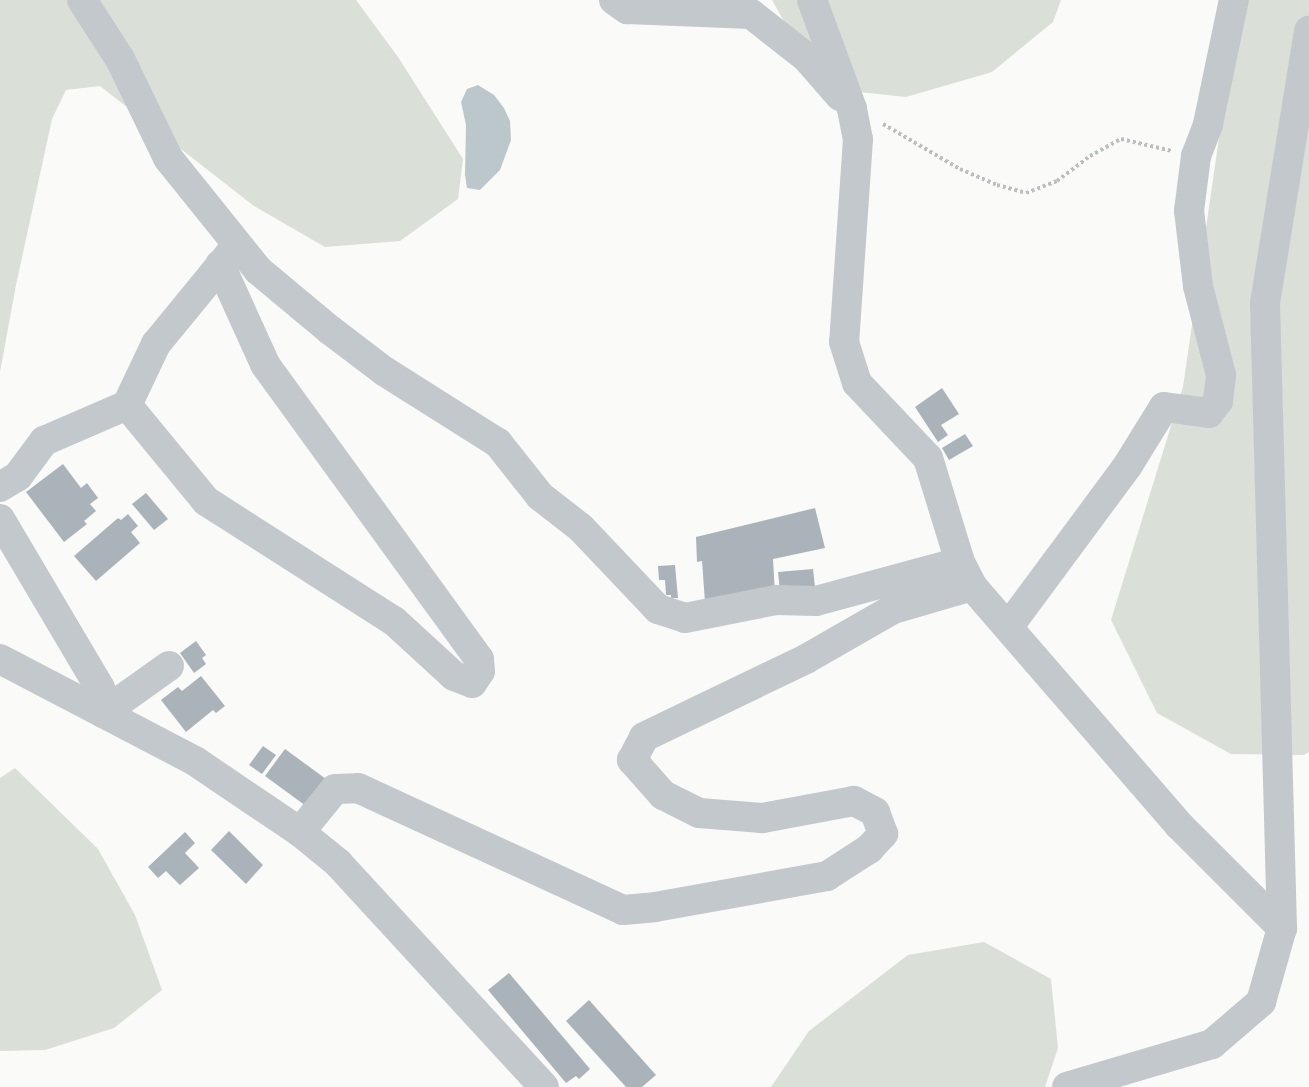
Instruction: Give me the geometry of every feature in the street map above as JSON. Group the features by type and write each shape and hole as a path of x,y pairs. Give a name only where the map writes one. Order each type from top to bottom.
{"street":[{"path":"82,0 120,59 168,158 229,255 265,364 480,659 480,671 472,683 454,676 394,621 206,501 127,405"},
{"path":"614,0 627,9 751,14 806,57 852,109"},
{"path":"812,0 852,109 858,139 844,342 858,383 928,458 966,574 1179,825 1282,928"},
{"path":"1009,626 1128,465 1164,407 1209,413 1218,401 1221,375 1198,286 1189,211 1196,156 1208,124 1234,0"},
{"path":"1067,1087 1212,1044 1261,1002 1282,928 1265,303 1309,31"},
{"path":"0,487 18,476 44,441 127,405 156,344 229,255"},
{"path":"229,255 258,270 384,371 498,443 540,496 581,528 658,609 686,618 776,600 816,602 966,574"},
{"path":"0,519 100,688 103,713"},
{"path":"300,832 335,789 358,788 623,910 655,908 827,876 869,849 883,834 875,812 854,801 762,818 699,813 663,795 632,760 644,737 806,659 893,609 966,574"},
{"path":"0,659 195,761 300,832 338,863 544,1087"},
{"path":"103,713 169,666"}],"path":[{"path":"852,109 901,133 960,169 997,185 1026,193 1057,181 1090,156 1121,139 1196,156"}],"shaded area":[{"path":"0,0 356,0 398,57 463,159 458,199 400,241 325,247 254,206 100,86 66,90 52,119 16,285 0,372"},
{"path":"772,0 1061,0 1053,22 992,72 906,97 840,90 795,41"},
{"path":"1239,0 1309,0 1309,752 1304,755 1231,754 1157,713 1111,620 1183,387"},
{"path":"478,85 494,95 504,108 510,121 511,140 500,170 480,190 467,188 466,125 461,102 467,89"},
{"path":"15,768 98,849 135,915 162,990 114,1028 45,1050 0,1051 0,778"},
{"path":"984,942 1051,979 1058,1048 1045,1087 771,1087 809,1031 908,955"}],"building":[{"path":"942,388 959,414 941,425 948,435 938,442 915,407"},
{"path":"965,434 973,446 949,460 942,448"},
{"path":"63,464 81,488 87,483 98,498 90,504 96,511 84,521 87,524 64,542 26,492"},
{"path":"146,493 168,519 154,530 132,504"},
{"path":"815,508 825,548 773,559 775,594 705,602 702,561 697,562 696,537"},
{"path":"128,514 138,526 131,532 140,543 96,581 74,556 118,518 121,520"},
{"path":"675,565 678,598 671,598 671,595 666,595 665,580 659,580 658,566"},
{"path":"813,569 815,587 780,591 778,572"},
{"path":"196,641 206,655 202,658 206,664 194,673 180,653"},
{"path":"201,676 225,706 216,713 213,710 186,732 161,700 178,687 182,691"},
{"path":"263,746 276,755 262,774 249,765"},
{"path":"285,749 326,779 306,806 265,776"},
{"path":"229,831 263,865 246,884 211,850"},
{"path":"185,832 195,843 185,853 199,868 180,885 166,871 158,878 148,867"},
{"path":"509,973 590,1069 579,1079 576,1076 566,1083 488,990"},
{"path":"589,1000 656,1075 642,1087 626,1087 566,1021"}]}
